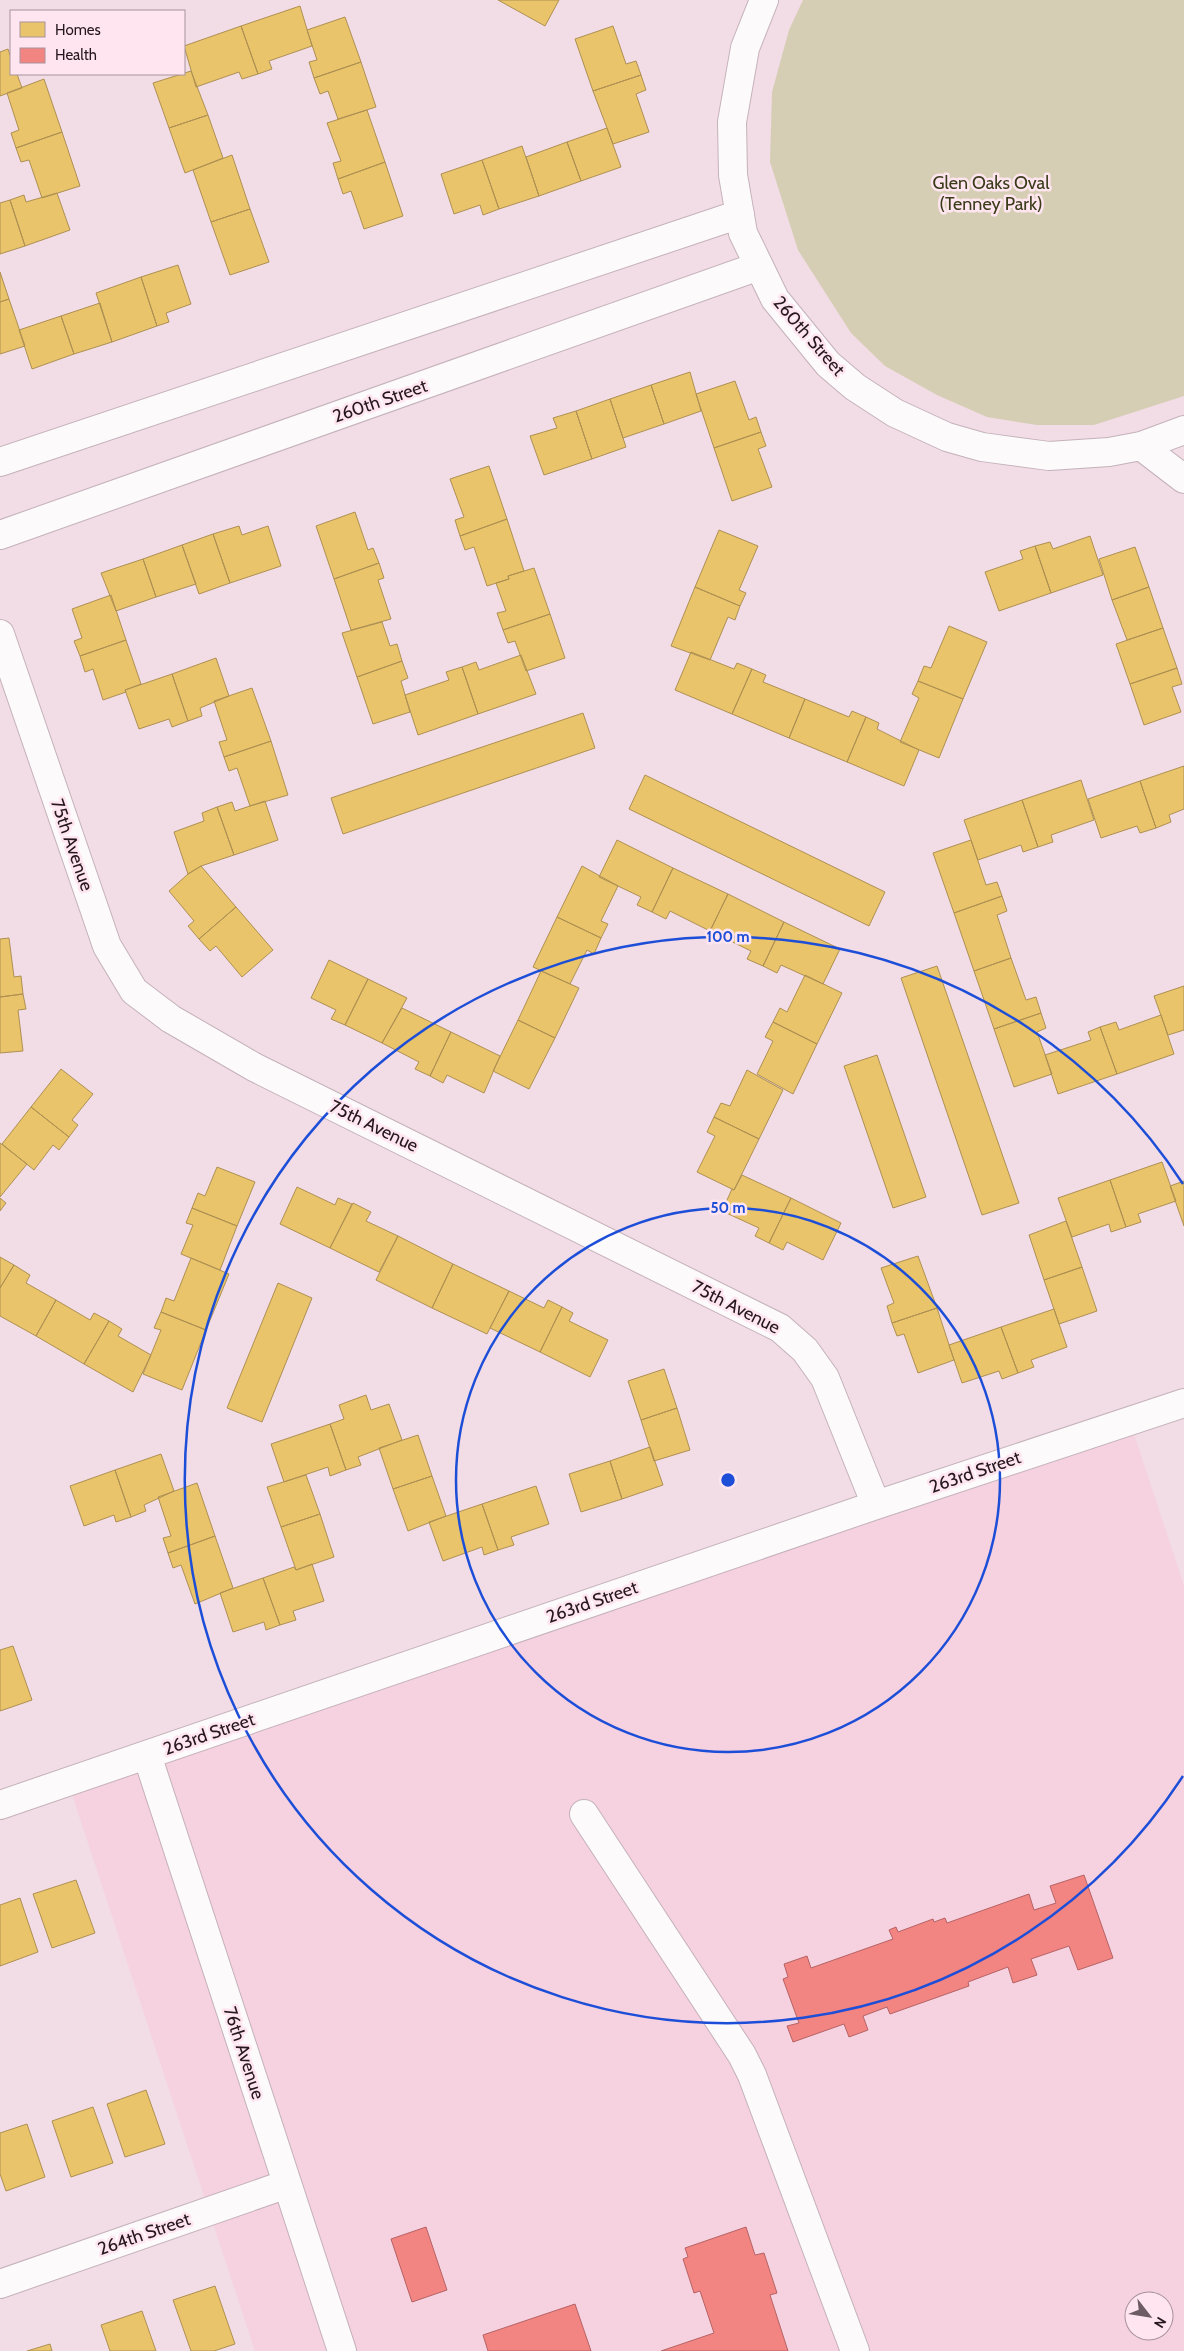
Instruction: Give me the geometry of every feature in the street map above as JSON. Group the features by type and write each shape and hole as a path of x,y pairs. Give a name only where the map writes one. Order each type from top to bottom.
{"street":[{"name":"260th Street","path":"764,0 745,48 732,122 733,175 743,233 775,299 828,364 855,387 894,413 947,437 992,448 1049,456 1108,452 1141,446 1184,430"},
{"path":"0,462 740,214"},
{"name":"260th Street","path":"0,535 759,266"},
{"path":"1141,446 1184,479"},
{"name":"75th Avenue","path":"0,634 107,946 134,991 171,1018 254,1067 780,1328 805,1350 826,1378 876,1505"},
{"name":"263rd Street","path":"0,1805 876,1505 1184,1402"},
{"name":"76th Avenue","path":"147,1755 342,2351"},
{"path":"584,1814 736,2047 752,2076 856,2351"},
{"name":"264th Street","path":"0,2284 288,2184"}],"shaded area":[{"path":"1132,1428 1184,1586 1184,2351 255,2351 68,1782"}],"green space":[{"name":"Glen Oaks Oval (Tenney Park)","path":"803,0 1184,0 1184,396 1094,425 1037,425 987,417 937,395 885,366 851,333 798,250 770,162 772,92 789,30"}],"building: Homes":[{"path":"498,0 559,0 545,26"},
{"path":"300,6 312,46 269,61 272,69 258,74 241,26"},
{"path":"345,17 361,62 314,78 309,62 317,60 307,30"},
{"path":"241,26 258,74 242,79 239,72 196,87 185,46"},
{"path":"613,26 626,64 636,61 641,75 593,91 575,39"},
{"path":"8,49 10,55 10,75 17,75 22,88 0,96 0,52"},
{"path":"361,62 376,107 338,119 328,91 320,94 314,78"},
{"path":"191,71 208,115 169,128 153,83 178,75 185,75 185,73"},
{"path":"641,75 646,90 636,94 649,132 613,144 593,91"},
{"path":"44,79 62,132 16,148 11,133 19,130 7,93"},
{"path":"367,110 385,162 338,179 333,163 341,161 327,123"},
{"path":"208,115 223,158 185,173 169,128"},
{"path":"607,128 621,167 581,181 567,142"},
{"path":"62,132 80,186 42,198 29,160 21,162 16,148"},
{"path":"567,142 581,181 539,196 526,157"},
{"path":"522,146 539,196 499,209 482,160"},
{"path":"232,155 250,209 211,222 193,170"},
{"path":"482,160 499,209 483,215 480,205 454,214 441,174"},
{"path":"385,162 403,216 364,229 351,191 343,194 338,179"},
{"path":"57,193 70,230 25,246 10,200 24,195 26,202"},
{"path":"10,200 25,246 0,254 0,203"},
{"path":"250,209 269,262 230,275 211,222"},
{"path":"178,265 191,304 166,313 169,322 157,326 141,277"},
{"path":"0,272 9,299 0,302"},
{"path":"141,277 157,326 112,342 96,293"},
{"path":"9,299 25,346 0,354 0,302"},
{"path":"100,303 112,342 74,354 61,316"},
{"path":"61,316 74,354 32,369 19,330"},
{"path":"690,372 701,411 664,424 651,385"},
{"path":"735,381 749,420 756,417 761,432 714,448 696,394"},
{"path":"651,385 664,424 623,438 610,399"},
{"path":"610,399 626,447 592,459 576,411"},
{"path":"576,411 592,459 544,475 530,436 557,428 553,418"},
{"path":"761,432 766,446 758,449 772,487 732,501 714,448"},
{"path":"489,466 507,519 460,536 455,520 464,517 450,479"},
{"path":"355,512 368,550 373,548 379,563 334,579 316,526"},
{"path":"507,519 524,571 508,576 509,579 487,586 474,547 465,550 460,536"},
{"path":"239,526 242,535 268,526 281,566 230,583 213,534"},
{"path":"719,530 758,546 739,590 746,593 740,606 695,587"},
{"path":"213,534 230,583 199,594 182,545"},
{"path":"1090,536 1103,575 1051,593 1035,546 1050,542 1053,549"},
{"path":"182,545 196,584 156,597 143,559"},
{"path":"1035,546 1051,593 999,611 985,572 1023,559 1020,551"},
{"path":"1135,547 1149,587 1112,600 1099,559"},
{"path":"143,559 156,597 116,611 101,573"},
{"path":"379,563 384,578 378,580 391,619 351,630 334,579"},
{"path":"534,568 550,614 503,630 497,613 506,611 496,583 509,579 508,576"},
{"path":"695,587 740,606 735,620 728,617 710,660 671,646"},
{"path":"1149,587 1163,628 1127,640 1112,600"},
{"path":"111,595 126,640 80,656 74,641 82,638 72,609"},
{"path":"550,614 565,658 526,671 515,641 508,643 503,630"},
{"path":"382,622 390,646 397,644 402,661 357,677 342,633"},
{"path":"949,626 987,642 963,699 918,681 924,666 931,668"},
{"path":"1163,628 1177,668 1130,684 1116,644"},
{"path":"126,640 141,684 125,690 126,692 103,700 93,669 85,672 80,656"},
{"path":"691,652 734,669 737,663 752,669 732,714 675,690"},
{"path":"521,655 536,694 478,714 462,667 476,662 479,670"},
{"path":"216,658 229,696 200,708 202,716 188,721 172,674"},
{"path":"402,661 408,678 401,681 410,712 373,724 357,677"},
{"path":"462,667 478,714 418,735 405,695 449,680 446,672"},
{"path":"1177,668 1182,684 1172,687 1181,712 1144,725 1130,684"},
{"path":"752,669 766,675 763,682 805,699 789,738 732,714"},
{"path":"172,674 188,721 172,727 169,719 139,729 125,690"},
{"path":"918,681 963,699 939,758 900,742 919,698 912,694"},
{"path":"252,688 271,741 224,757 219,742 227,740 214,701"},
{"path":"805,699 849,717 852,711 866,717 847,762 789,738"},
{"path":"583,713 595,748 343,834 331,798"},
{"path":"866,717 879,723 877,729 919,750 904,786 847,762"},
{"path":"271,741 288,795 250,806 237,768 229,771 224,757"},
{"path":"1184,766 1184,809 1169,815 1171,822 1156,828 1140,781"},
{"path":"645,775 885,892 869,926 629,809"},
{"path":"1081,780 1094,820 1051,835 1053,842 1038,847 1022,800"},
{"path":"1140,781 1156,828 1140,833 1137,826 1101,838 1088,799"},
{"path":"1022,800 1038,847 1023,852 1021,845 978,860 964,820"},
{"path":"265,801 278,840 234,855 217,807 232,802 235,811"},
{"path":"217,807 234,855 201,866 188,874 174,832 204,821 202,813"},
{"path":"617,840 673,868 652,912 637,905 641,897 599,877"},
{"path":"971,840 986,885 997,882 1002,896 954,913 933,853"},
{"path":"201,866 236,907 199,939 188,926 194,921 169,891 188,874"},
{"path":"582,866 618,886 601,921 608,924 601,938 557,917"},
{"path":"673,868 728,894 710,931 670,911 666,919 652,912"},
{"path":"728,894 784,922 763,966 747,959 751,951 710,931"},
{"path":"1002,896 1007,911 997,915 1011,958 974,971 954,913"},
{"path":"236,907 273,950 242,977 216,946 210,951 199,939"},
{"path":"557,917 601,938 594,954 587,950 570,984 533,967"},
{"path":"784,922 840,949 823,984 781,965 777,973 763,966"},
{"path":"9,938 14,977 21,976 23,994 0,997 0,939"},
{"path":"1011,958 1026,1000 1036,997 1041,1013 994,1029 974,971"},
{"path":"329,960 368,979 345,1025 331,1019 336,1010 311,998"},
{"path":"937,966 1019,1203 982,1215 901,978"},
{"path":"541,971 579,988 555,1038 518,1020"},
{"path":"805,975 842,993 817,1044 773,1022 780,1008 787,1012"},
{"path":"368,979 407,998 382,1043 345,1025"},
{"path":"1184,986 1184,1030 1168,1035 1154,996"},
{"path":"23,994 26,1009 18,1010 23,1051 0,1053 0,997"},
{"path":"402,1008 451,1032 430,1076 415,1069 419,1062 382,1043"},
{"path":"1041,1013 1046,1028 1037,1032 1052,1074 1014,1087 994,1029"},
{"path":"1161,1015 1174,1054 1117,1074 1100,1027 1116,1022 1119,1030"},
{"path":"518,1020 555,1038 529,1089 493,1071"},
{"path":"773,1022 817,1044 793,1094 757,1074 773,1041 765,1037"},
{"path":"1100,1027 1117,1074 1058,1094 1045,1055 1091,1040 1088,1032"},
{"path":"451,1032 500,1056 484,1093 447,1075 443,1083 430,1076"},
{"path":"877,1055 926,1197 893,1208 844,1066"},
{"path":"61,1069 93,1094 72,1120 78,1125 69,1137 31,1107"},
{"path":"747,1070 783,1090 759,1139 714,1117 721,1103 730,1106"},
{"path":"31,1107 69,1137 59,1150 53,1145 34,1170 2,1144"},
{"path":"714,1117 759,1139 734,1190 697,1172 715,1136 707,1132"},
{"path":"0,1143 27,1164 0,1197"},
{"path":"1162,1162 1176,1201 1138,1214 1141,1222 1126,1227 1110,1180"},
{"path":"217,1167 255,1182 237,1226 192,1208 198,1193 205,1196"},
{"path":"742,1175 791,1198 769,1243 755,1236 759,1228 722,1211 732,1189 734,1190"},
{"path":"1110,1180 1126,1227 1111,1232 1109,1224 1072,1237 1058,1198"},
{"path":"1184,1181 1184,1226 1170,1186"},
{"path":"297,1187 335,1205 338,1198 352,1204 330,1248 280,1224"},
{"path":"0,1198 6,1203 0,1211"},
{"path":"791,1198 841,1223 823,1260 787,1242 783,1250 769,1243"},
{"path":"353,1203 371,1212 366,1221 398,1236 379,1272 330,1248"},
{"path":"192,1208 237,1226 220,1270 181,1254 193,1225 186,1223"},
{"path":"1066,1221 1082,1267 1044,1280 1029,1235"},
{"path":"398,1236 453,1264 432,1308 376,1280"},
{"path":"918,1256 937,1308 892,1323 887,1306 894,1303 881,1268"},
{"path":"0,1257 14,1265 0,1288"},
{"path":"191,1258 229,1274 206,1330 161,1312 166,1298 174,1301"},
{"path":"453,1264 509,1291 487,1334 432,1308"},
{"path":"14,1265 30,1275 26,1283 56,1300 36,1336 0,1316 0,1288"},
{"path":"1082,1267 1097,1311 1059,1324 1044,1280"},
{"path":"278,1283 312,1298 262,1422 227,1408"},
{"path":"509,1291 544,1308 548,1300 562,1307 540,1352 490,1328"},
{"path":"56,1300 90,1320 94,1313 109,1321 84,1364 36,1336"},
{"path":"562,1307 573,1313 569,1321 608,1340 590,1377 540,1352"},
{"path":"937,1308 954,1360 918,1373 904,1334 897,1336 892,1323"},
{"path":"1054,1309 1067,1347 1031,1360 1034,1367 1018,1373 1001,1327"},
{"path":"161,1312 206,1330 182,1390 143,1374 161,1330 154,1328"},
{"path":"109,1321 122,1329 118,1336 151,1355 133,1392 84,1364"},
{"path":"1001,1327 1018,1373 1002,1379 999,1371 962,1383 949,1345"},
{"path":"664,1369 677,1408 641,1420 628,1381"},
{"path":"366,1395 371,1410 389,1404 402,1440 358,1457 361,1465 346,1470 330,1424 344,1419 339,1405"},
{"path":"677,1408 690,1450 654,1461 641,1420"},
{"path":"330,1424 346,1470 330,1476 328,1467 284,1482 271,1444"},
{"path":"418,1435 432,1476 393,1489 379,1448"},
{"path":"650,1447 663,1485 622,1499 610,1461"},
{"path":"161,1454 174,1491 144,1505 146,1511 131,1517 115,1470"},
{"path":"610,1461 622,1499 581,1512 569,1474"},
{"path":"115,1470 131,1517 116,1522 114,1515 84,1526 70,1486"},
{"path":"306,1475 320,1514 281,1527 267,1487"},
{"path":"432,1476 446,1516 408,1531 393,1489"},
{"path":"197,1483 215,1536 168,1553 163,1538 171,1536 158,1497"},
{"path":"536,1486 549,1524 511,1537 514,1545 498,1550 482,1504"},
{"path":"482,1504 498,1550 484,1555 482,1547 443,1561 429,1522"},
{"path":"320,1514 334,1557 296,1570 281,1527"},
{"path":"215,1536 233,1588 195,1604 181,1565 173,1568 168,1553"},
{"path":"312,1564 324,1601 293,1611 296,1620 280,1625 263,1578 294,1567 296,1570"},
{"path":"263,1578 280,1625 266,1630 264,1622 233,1632 220,1593"},
{"path":"13,1646 32,1700 0,1711 0,1650"},
{"path":"76,1880 95,1933 52,1948 33,1894"},
{"path":"20,1898 38,1952 0,1966 0,1905"},
{"path":"146,2090 165,2144 125,2157 107,2104"},
{"path":"93,2107 113,2163 71,2177 52,2121"},
{"path":"27,2124 45,2177 6,2191 0,2174 0,2133"},
{"path":"215,2286 235,2344 214,2351 191,2351 173,2300"},
{"path":"142,2311 156,2351 110,2351 101,2325"},
{"path":"50,2344 52,2351 27,2351"}],"building: Health":[{"path":"1084,1875 1113,1958 1078,1970 1069,1946 1031,1959 1037,1975 1013,1983 1008,1967 968,1982 969,1986 890,2014 887,2007 863,2016 868,2030 849,2037 844,2024 793,2042 787,2026 799,2023 783,1979 788,1977 784,1964 807,1956 811,1968 893,1939 889,1930 896,1927 898,1932 933,1919 934,1922 945,1918 947,1923 1029,1894 1034,1910 1056,1903 1050,1886"},
{"path":"426,2227 447,2290 412,2302 391,2239"},
{"path":"746,2227 755,2255 764,2253 777,2293 770,2295 788,2351 661,2351 714,2333 700,2291 694,2293 683,2259 688,2257 685,2248"},
{"path":"575,2304 591,2351 488,2351 483,2335"}]}
